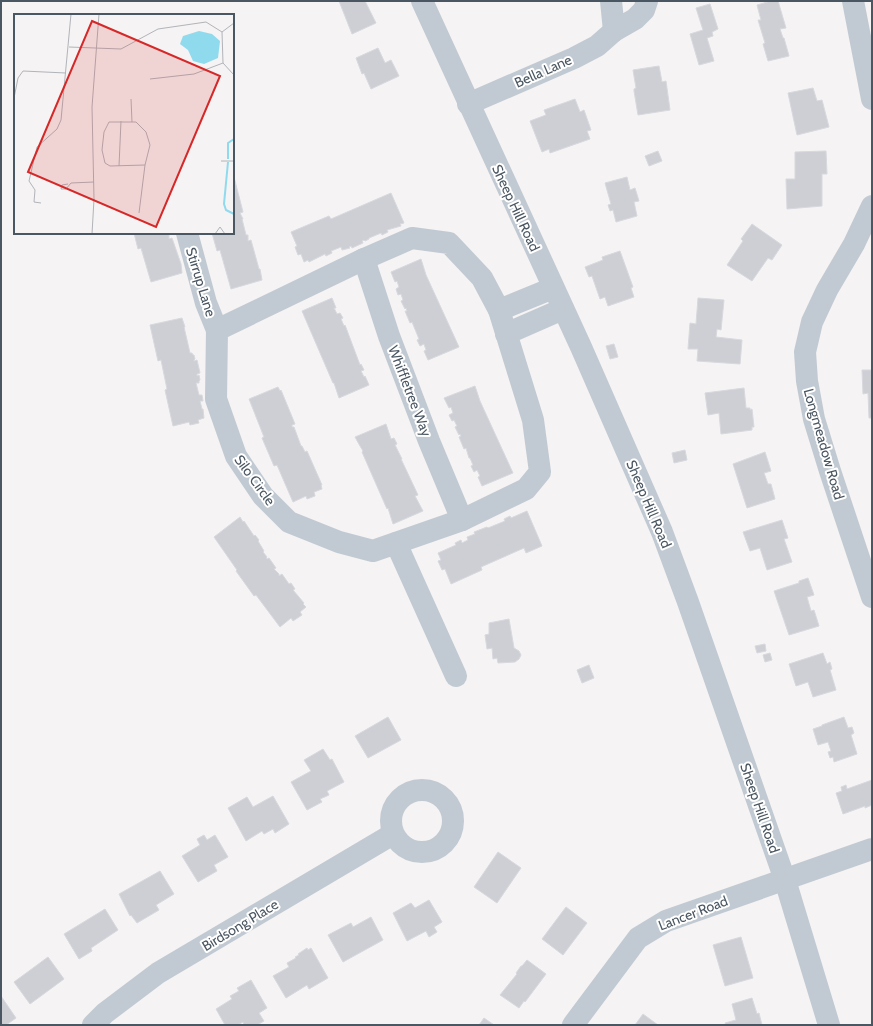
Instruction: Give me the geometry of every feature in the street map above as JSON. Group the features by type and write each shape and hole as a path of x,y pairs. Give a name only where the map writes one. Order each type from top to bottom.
{"street":[{"name":"Sheep Hill Road","path":"422,1 468,104 581,347 664,539 691,609 785,880 830,1025"},
{"path":"611,1 614,31"},
{"name":"Bella Lane","path":"468,104 574,58 597,46 614,31 635,19 644,10 647,1"},
{"path":"853,1 872,99"},
{"name":"Longmeadow Road","path":"872,206 854,244 827,290 812,322 805,352 807,381 814,419 832,479 872,597"},
{"name":"Stirrup Lane","path":"186,234 206,304 217,330"},
{"name":"Silo Circle","path":"412,238 449,243 482,278 499,310 533,420 540,472 526,490 462,520 373,551 339,542 289,522 263,496 236,456 216,400 217,330 364,259 412,238"},
{"name":"Whiffletree Way","path":"364,259 394,350 429,441 462,520"},
{"path":"499,310 553,288"},
{"path":"506,334 563,309"},
{"path":"396,543 456,676"},
{"name":"Birdsong Place","path":"93,1025 105,1013 158,973 393,834"},
{"name":"Lancer Road","path":"573,1025 638,938 666,921 872,849"}],"building":[{"path":"339,1 365,1 376,23 352,34"},
{"path":"771,1 778,1 786,28 780,29 789,56 768,61 763,44 765,43 758,20 761,20 757,5"},
{"path":"710,4 718,29 712,32 713,36 707,38 714,61 699,65 690,34 703,30 696,8"},
{"path":"378,48 385,63 391,60 399,76 371,89 364,73 362,74 356,58"},
{"path":"659,66 662,82 666,81 670,110 638,115 634,91 636,88 633,70"},
{"path":"813,88 817,101 822,100 829,127 797,135 788,93"},
{"path":"575,99 580,112 584,110 591,130 587,131 590,139 550,153 549,149 542,152 530,121 546,115 544,110"},
{"path":"658,151 662,161 649,166 645,156"},
{"path":"826,151 827,174 822,174 822,206 787,209 786,179 795,179 795,152"},
{"path":"234,177 243,212 240,213 243,219 246,235 248,235 248,241 251,240 262,280 231,289 220,250 217,251 212,234 234,234"},
{"path":"627,177 630,190 635,188 639,201 634,202 637,216 616,222 613,210 610,211 608,205 611,204 605,183"},
{"path":"391,193 404,223 400,224 401,226 387,230 388,232 382,235 381,233 365,241 364,240 362,241 363,243 352,248 351,246 349,247 350,248 342,250 341,247 331,251 332,253 326,256 325,254 309,262 308,260 304,262 301,254 298,255 295,247 297,246 291,232 329,216 331,219"},
{"path":"752,224 782,245 772,260 768,258 752,281 727,265 743,241 741,239"},
{"path":"134,234 169,234 169,239 172,238 181,264 182,273 151,282 141,248 138,249"},
{"path":"620,251 633,287 631,288 634,297 608,306 605,297 600,299 592,276 589,277 585,267 603,260 602,257"},
{"path":"421,259 426,275 459,347 428,360 424,351 426,350 424,344 420,346 417,340 419,339 412,322 410,323 405,311 407,311 406,308 405,309 401,301 403,300 401,294 398,295 396,289 399,287 397,281 395,282 391,272"},
{"path":"332,298 337,314 340,313 343,318 341,319 344,326 345,325 360,365 361,364 364,370 361,371 369,385 339,398 334,383 302,311"},
{"path":"698,298 724,300 721,330 717,329 716,337 742,340 740,364 697,361 698,349 688,349 690,323 696,324"},
{"path":"182,318 190,353 194,355 194,361 197,360 200,373 197,374 197,376 199,375 199,383 196,383 199,395 202,395 203,401 200,401 204,418 198,420 199,423 190,425 189,422 173,426 165,390 167,389 161,360 158,361 150,325"},
{"path":"614,344 618,357 610,359 606,346"},
{"path":"862,370 872,370 872,418 869,418 868,393 863,394"},
{"path":"475,386 480,401 513,473 482,486 477,470 474,472 471,466 473,465 466,448 464,449 459,437 461,436 455,427 457,426 449,415 453,413 451,407 449,408 444,398"},
{"path":"278,387 280,391 281,390 295,424 292,425 292,427 294,427 301,446 305,452 307,451 322,485 322,489 314,492 315,496 307,499 306,496 293,502 277,465 274,466 262,438 264,437 249,399"},
{"path":"744,388 746,408 750,408 750,410 752,409 754,427 752,427 752,430 721,434 719,413 708,415 705,393"},
{"path":"386,424 391,439 394,438 397,444 395,445 418,495 415,496 423,511 393,524 388,508 387,509 362,452 363,451 355,437"},
{"path":"685,450 687,460 674,463 672,453"},
{"path":"765,452 771,471 764,473 768,484 771,484 775,499 747,508 733,464"},
{"path":"527,511 542,546 526,553 524,548 481,567 482,570 451,584 445,569 442,570 438,561 441,560 438,553 456,545 455,543 461,540 462,543 468,540 467,537 475,534 474,532 505,521 504,519 510,516 511,518"},
{"path":"240,517 254,536 255,535 259,540 258,541 264,551 263,552 267,557 266,558 269,558 276,568 274,569 279,576 282,574 289,584 291,583 295,589 293,590 306,607 300,612 302,615 293,621 291,618 280,627 256,595 254,596 214,537"},
{"path":"782,520 788,538 784,539 792,562 767,570 760,548 750,551 743,532"},
{"path":"808,578 814,595 807,597 811,611 814,610 819,626 789,635 774,591 799,583 799,581"},
{"path":"509,619 514,648 519,651 521,655 515,662 498,663 497,658 493,659 492,648 487,649 485,635 489,634 489,623"},
{"path":"765,644 766,651 757,653 755,646"},
{"path":"770,653 772,660 765,662 763,655"},
{"path":"823,653 827,664 830,662 832,669 830,670 836,690 813,697 808,682 796,686 789,664"},
{"path":"589,665 594,678 582,683 577,670"},
{"path":"388,717 401,740 368,758 355,736"},
{"path":"844,717 848,728 852,727 854,733 851,735 857,754 834,762 833,757 830,758 828,752 831,751 828,742 818,745 813,729"},
{"path":"323,749 330,760 332,759 344,782 327,791 329,795 320,799 322,802 307,810 291,782 311,771 304,760"},
{"path":"872,780 872,805 843,814 836,793 842,791 841,787 846,785 847,789"},
{"path":"273,796 289,824 275,833 273,829 264,834 262,831 246,841 228,808 247,797 253,807"},
{"path":"204,835 207,840 215,835 228,857 214,865 217,871 198,882 182,856 200,845 197,839"},
{"path":"498,852 521,868 497,903 474,887"},
{"path":"160,871 174,894 156,905 159,910 137,923 131,915 130,916 119,894"},
{"path":"429,900 442,922 434,927 437,932 429,937 426,931 407,941 393,913 411,903 415,908"},
{"path":"566,907 587,923 563,955 542,939"},
{"path":"105,909 118,930 91,948 92,951 79,959 64,934"},
{"path":"371,917 383,940 343,962 328,935 351,923 353,927"},
{"path":"741,937 753,978 725,986 713,945"},
{"path":"307,948 308,950 311,948 328,978 309,989 307,985 286,998 273,976 289,967 287,963 296,958 295,957 299,955 298,954"},
{"path":"48,957 64,979 30,1004 14,982"},
{"path":"527,960 546,974 519,1008 500,995"},
{"path":"251,980 267,1008 259,1013 264,1021 257,1025 244,1025 243,1022 238,1025 225,1025 216,1009 232,999 230,996 239,991 237,988"},
{"path":"1,996 16,1018 6,1025 1,1025"},
{"path":"752,998 757,1014 759,1013 762,1025 726,1025 725,1023 736,1020 732,1004"},
{"path":"643,1014 658,1025 635,1025"},
{"path":"484,1018 494,1025 479,1025"}]}
